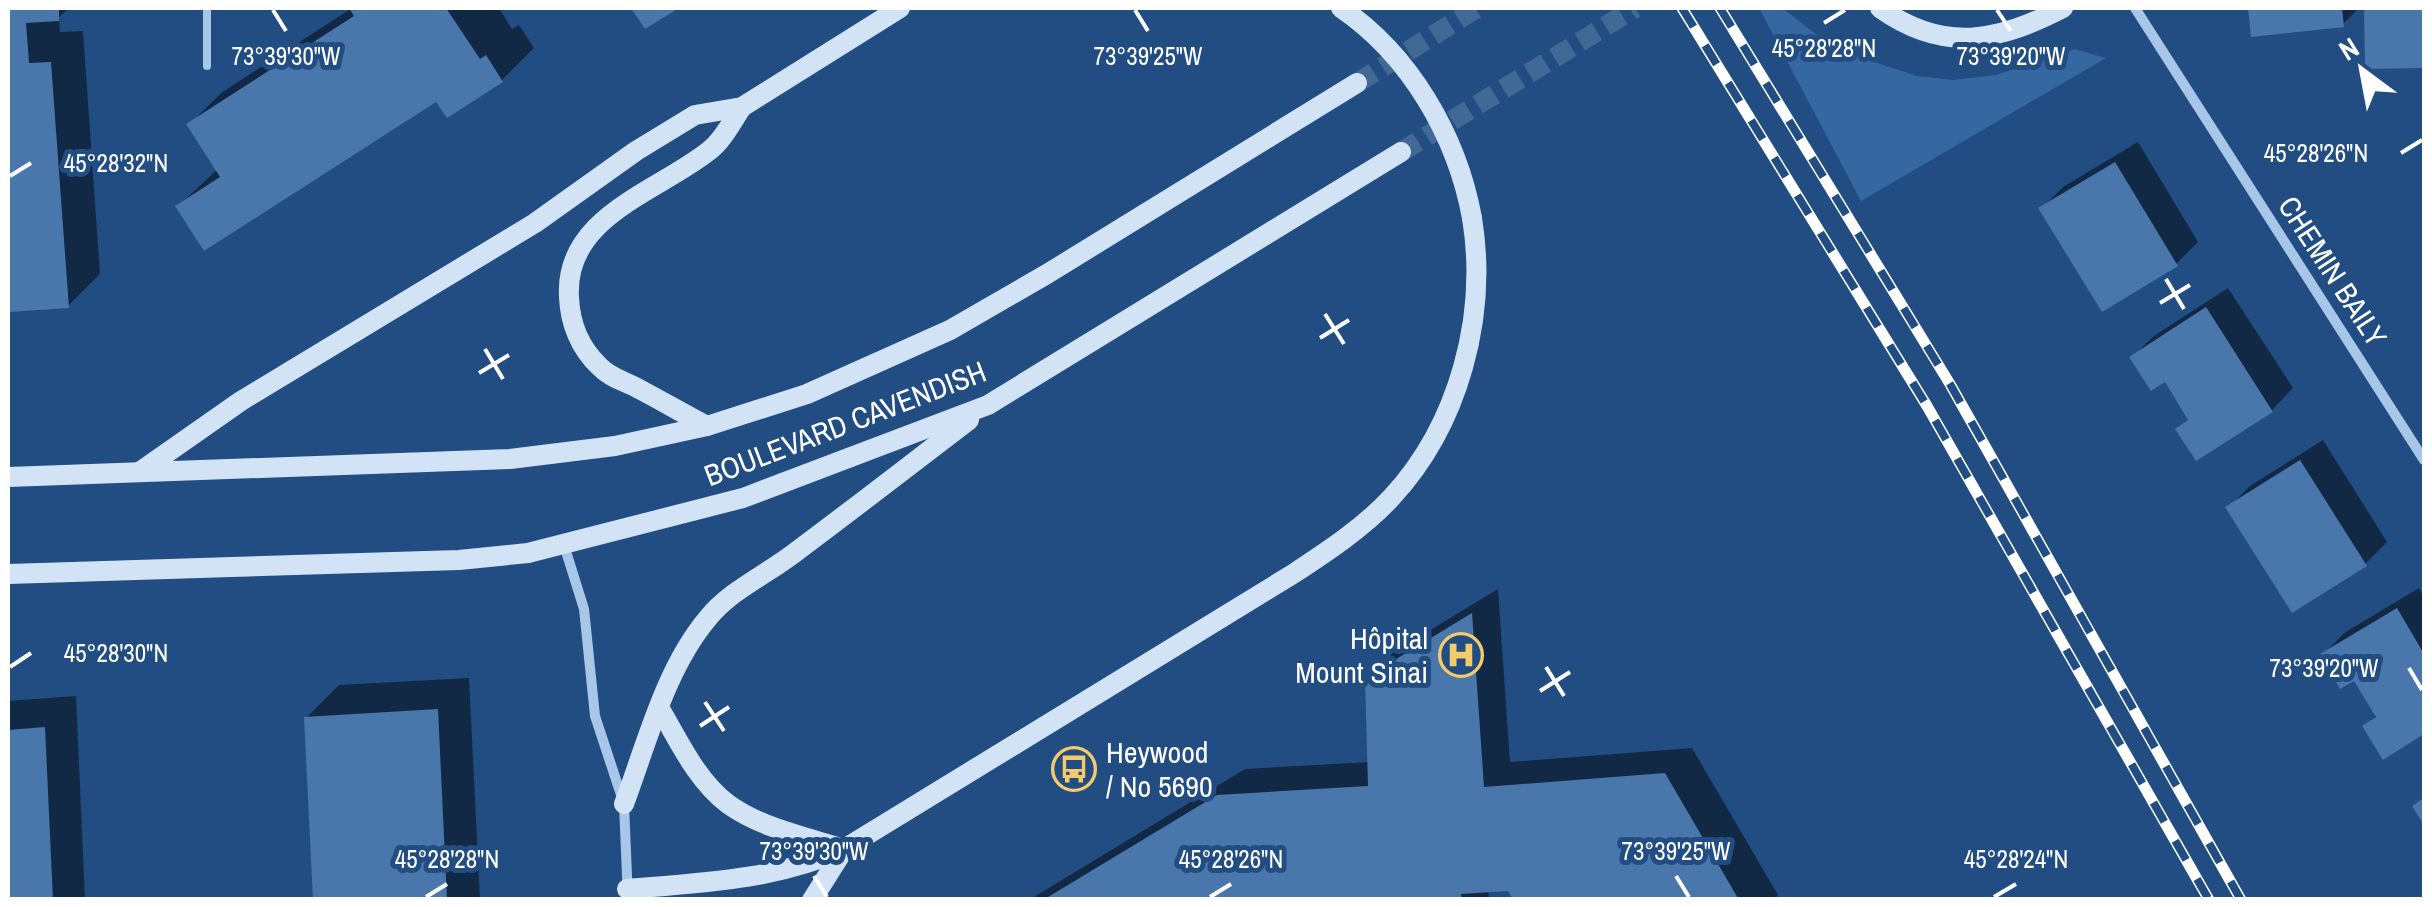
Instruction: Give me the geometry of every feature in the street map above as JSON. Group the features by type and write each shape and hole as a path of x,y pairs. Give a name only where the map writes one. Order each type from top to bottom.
{"main road":[{"path":"140,472 241,401 535,223 694,115 742,107 900,8"},
{"path":"628,894 760,876 818,861 844,849 1294,574 1348,536 1391,498 1425,454 1459,380 1474,298 1475,238 1457,160 1434,112 1388,49 1340,8"},
{"path":"1880,8 1921,32 1959,38 1996,35 2064,8"},
{"name":"BOULEVARD CAVENDISH","path":"8,477 510,459 615,446 706,426 807,394 950,330 1356,83"},
{"path":"706,426 613,378 598,366 576,333 570,312 569,272 576,250 587,234 628,202 714,148 742,107"},
{"name":"BOULEVARD CAVENDISH","path":"8,574 458,560 528,553 770,490 988,406 1402,152"},
{"path":"624,804 660,709 695,636 723,602 788,558 988,406"},
{"path":"660,709 700,774 728,804 759,821 844,849"},
{"path":"812,900 844,849"}],"street":[{"name":"CHEMIN BAILY","path":"2134,8 2424,460"},
{"path":"564,544 584,609 594,716 624,804 628,894"}],"lane":[{"path":"207,8 208,66"}],"shaded area":[{"path":"1759,8 1782,8 1844,52 1917,76 1953,80 1996,75 2075,49 2106,58 1861,201"}],"building":[{"path":"8,8 59,8 59,21 26,23 29,63 51,62 69,308 9,312 8,308"},
{"path":"349,8 446,8 480,59 486,55 503,82 447,118 436,102 204,251 175,206 220,177 186,124 354,16"},
{"path":"631,8 679,8 645,29"},
{"path":"2248,8 2342,8 2344,27 2251,37"},
{"path":"2364,8 2424,8 2424,68 2365,69"},
{"path":"2115,162 2178,266 2102,312 2038,208"},
{"path":"2206,307 2273,412 2196,461 2175,429 2188,420 2165,382 2151,391 2129,357"},
{"path":"2300,460 2367,566 2292,613 2225,507"},
{"path":"2397,608 2424,654 2424,734 2383,760 2362,726 2376,717 2354,681 2340,689 2320,654"},
{"path":"1472,613 1484,787 1665,773 1739,900 1513,900 1508,891 1461,894 1462,900 1043,900 1217,795 1368,786 1365,678"},
{"path":"438,709 447,900 313,900 304,717"},
{"path":"45,727 53,900 8,900 8,730"},
{"path":"2424,798 2424,825 2412,806"}],"tunnel":[{"path":"1357,83 1477,8"},
{"path":"1401,152 1635,8"}],"railway":[{"path":"1682,8 1927,406 2209,900"},
{"path":"1720,8 1950,384 2241,900"}],"place":[{"name":"Hôpital Mount Sinai","path":"1461,655"},
{"name":"Heywood / No 5690","path":"1074,769"}]}
